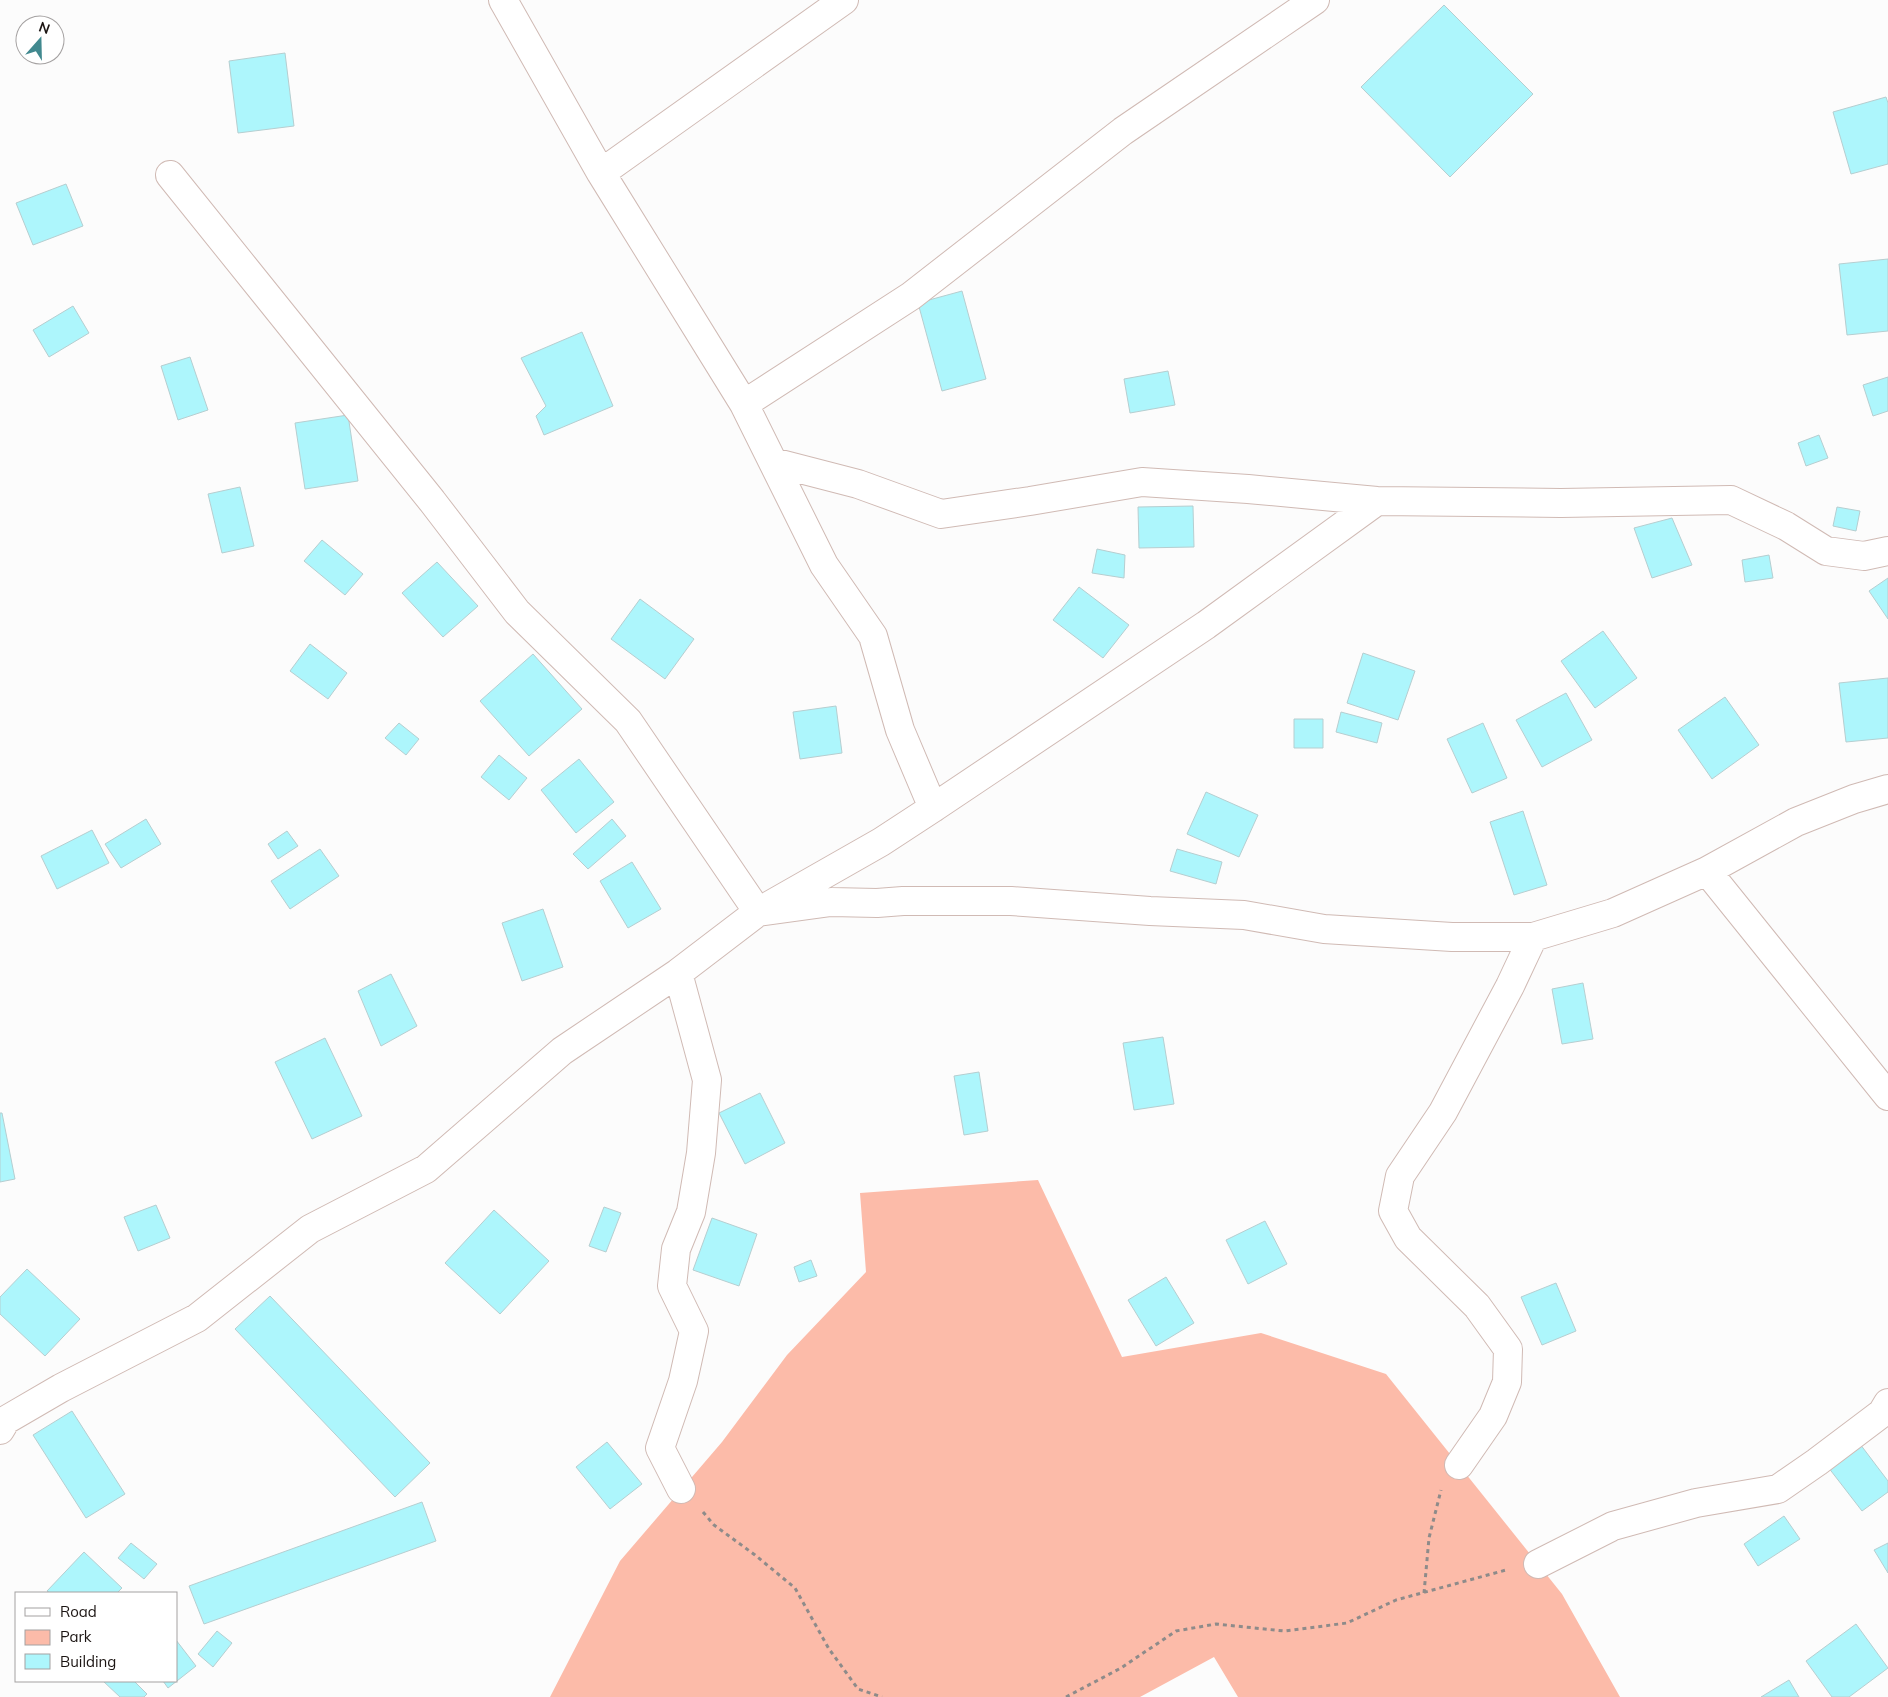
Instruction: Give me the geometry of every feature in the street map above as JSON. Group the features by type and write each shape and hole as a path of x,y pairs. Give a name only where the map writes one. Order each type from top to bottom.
{"street":[{"path":"503,0 601,173 744,404 824,565 873,636 900,730 933,808"},
{"path":"601,173 844,0"},
{"path":"744,404 911,296 1123,131 1315,0"},
{"path":"170,175 432,501 517,612 628,720 758,912"},
{"path":"773,462 858,484 941,514 1142,482 1248,489 1377,501 1561,503 1731,500 1786,526 1826,551 1864,556 1888,551"},
{"path":"0,1430 6,1420 60,1388 197,1318 310,1229 426,1169 562,1051 678,974 758,912 881,842 933,808 1206,625 1377,501"},
{"path":"758,912 831,902 876,904 903,901 1010,901 1244,914 1324,929 1452,937 1533,936 1613,913 1707,871 1796,822 1854,799 1888,790"},
{"path":"1707,871 1888,1096"},
{"path":"1459,1465 1493,1416 1507,1382 1508,1349 1477,1306 1408,1238 1393,1211 1400,1176 1443,1112 1510,986 1533,936"},
{"path":"678,974 707,1080 692,1212 676,1249 672,1286 694,1331 683,1380 660,1448 681,1489"},
{"path":"1538,1564 1613,1526 1696,1502 1778,1490 1882,1413 1888,1403"}],"path":[{"path":"1424,1593 1429,1538 1441,1488 1459,1465"},
{"path":"681,1489 714,1524 756,1555 795,1588 829,1649 858,1689 882,1697"},
{"path":"1066,1697 1121,1668 1176,1631 1216,1624 1284,1631 1347,1623 1396,1600 1504,1571 1538,1564"}],"green space":[{"path":"1038,1180 1122,1357 1261,1333 1386,1374 1562,1594 1620,1697 1238,1697 1214,1657 1140,1697 550,1697 620,1561 722,1442 787,1355 866,1272 860,1193"}],"building":[{"path":"1444,5 1533,94 1450,177 1361,87"},
{"path":"285,53 294,126 238,133 229,61"},
{"path":"1886,97 1888,103 1888,164 1851,174 1833,112"},
{"path":"66,184 83,226 33,245 16,203"},
{"path":"1888,259 1888,331 1847,335 1839,264"},
{"path":"962,291 986,379 942,391 918,303"},
{"path":"73,306 89,333 49,357 33,330"},
{"path":"582,332 613,406 544,435 536,416 546,406 521,358"},
{"path":"190,357 208,410 178,420 161,366"},
{"path":"1168,371 1175,405 1130,413 1124,379"},
{"path":"1888,377 1888,411 1873,416 1863,385"},
{"path":"348,415 358,481 305,489 295,423"},
{"path":"1819,435 1828,458 1806,466 1798,443"},
{"path":"240,487 254,546 222,553 208,494"},
{"path":"1193,506 1194,547 1139,548 1138,507"},
{"path":"1837,507 1860,511 1856,531 1833,526"},
{"path":"1672,518 1692,565 1652,578 1634,528"},
{"path":"322,540 363,574 345,595 304,561"},
{"path":"1097,549 1125,555 1124,578 1092,573"},
{"path":"1769,555 1773,578 1745,582 1742,560"},
{"path":"437,562 478,606 443,637 402,593"},
{"path":"1888,578 1888,619 1869,591"},
{"path":"1079,587 1129,625 1103,658 1053,620"},
{"path":"640,599 694,639 665,679 611,639"},
{"path":"1603,631 1637,678 1595,708 1561,661"},
{"path":"310,644 347,673 328,699 290,671"},
{"path":"1363,653 1415,671 1398,720 1347,703"},
{"path":"533,654 582,709 529,756 480,701"},
{"path":"1888,678 1888,738 1846,742 1839,683"},
{"path":"1566,693 1592,740 1542,767 1516,720"},
{"path":"1725,697 1759,745 1712,779 1678,730"},
{"path":"836,706 842,753 800,759 793,712"},
{"path":"1341,712 1382,723 1377,743 1336,732"},
{"path":"1294,719 1323,719 1323,748 1294,748"},
{"path":"399,723 419,739 406,755 385,738"},
{"path":"1483,723 1507,778 1472,793 1447,739"},
{"path":"499,755 527,778 509,800 481,777"},
{"path":"579,759 614,802 576,833 541,790"},
{"path":"1206,792 1258,815 1239,857 1187,834"},
{"path":"1523,811 1547,885 1514,895 1490,822"},
{"path":"146,819 161,844 121,868 105,844"},
{"path":"612,819 626,836 588,869 573,854"},
{"path":"92,830 109,863 57,889 41,856"},
{"path":"287,831 298,846 278,859 268,844"},
{"path":"320,849 339,876 290,909 271,881"},
{"path":"1177,849 1222,862 1216,884 1170,871"},
{"path":"632,862 661,909 628,928 600,881"},
{"path":"543,909 563,967 522,981 502,923"},
{"path":"391,974 417,1026 381,1046 358,991"},
{"path":"1583,983 1593,1039 1562,1044 1552,989"},
{"path":"1163,1037 1174,1104 1134,1110 1123,1043"},
{"path":"325,1038 362,1116 312,1139 275,1062"},
{"path":"979,1072 988,1131 964,1135 954,1076"},
{"path":"760,1093 785,1143 745,1164 719,1113"},
{"path":"0,1113 2,1113 15,1179 0,1182"},
{"path":"156,1205 170,1238 138,1251 124,1217"},
{"path":"604,1207 621,1213 606,1252 589,1246"},
{"path":"494,1210 549,1261 500,1314 445,1263"},
{"path":"712,1218 757,1234 739,1286 693,1270"},
{"path":"1265,1221 1287,1264 1248,1284 1226,1240"},
{"path":"811,1260 817,1276 799,1282 794,1267"},
{"path":"27,1269 80,1319 45,1356 0,1314 0,1297"},
{"path":"1166,1277 1194,1323 1156,1346 1128,1300"},
{"path":"1556,1283 1576,1331 1542,1345 1521,1297"},
{"path":"270,1296 430,1463 395,1497 235,1329"},
{"path":"72,1411 125,1494 86,1518 33,1435"},
{"path":"607,1442 642,1484 610,1509 576,1467"},
{"path":"1860,1444 1888,1481 1888,1492 1862,1511 1828,1467"},
{"path":"422,1502 436,1541 204,1624 189,1586"},
{"path":"1784,1516 1800,1539 1758,1566 1744,1544"},
{"path":"131,1543 157,1564 144,1579 118,1558"},
{"path":"1888,1543 1888,1573 1874,1550"},
{"path":"84,1552 122,1588 118,1592 47,1591"},
{"path":"1856,1624 1888,1668 1849,1697 1832,1697 1806,1661"},
{"path":"217,1631 232,1643 213,1667 198,1654"},
{"path":"178,1643 196,1666 178,1680"},
{"path":"1789,1680 1799,1697 1761,1697"},
{"path":"104,1682 135,1682 147,1694 144,1697 120,1697"},
{"path":"164,1682 176,1682 168,1688"}]}
